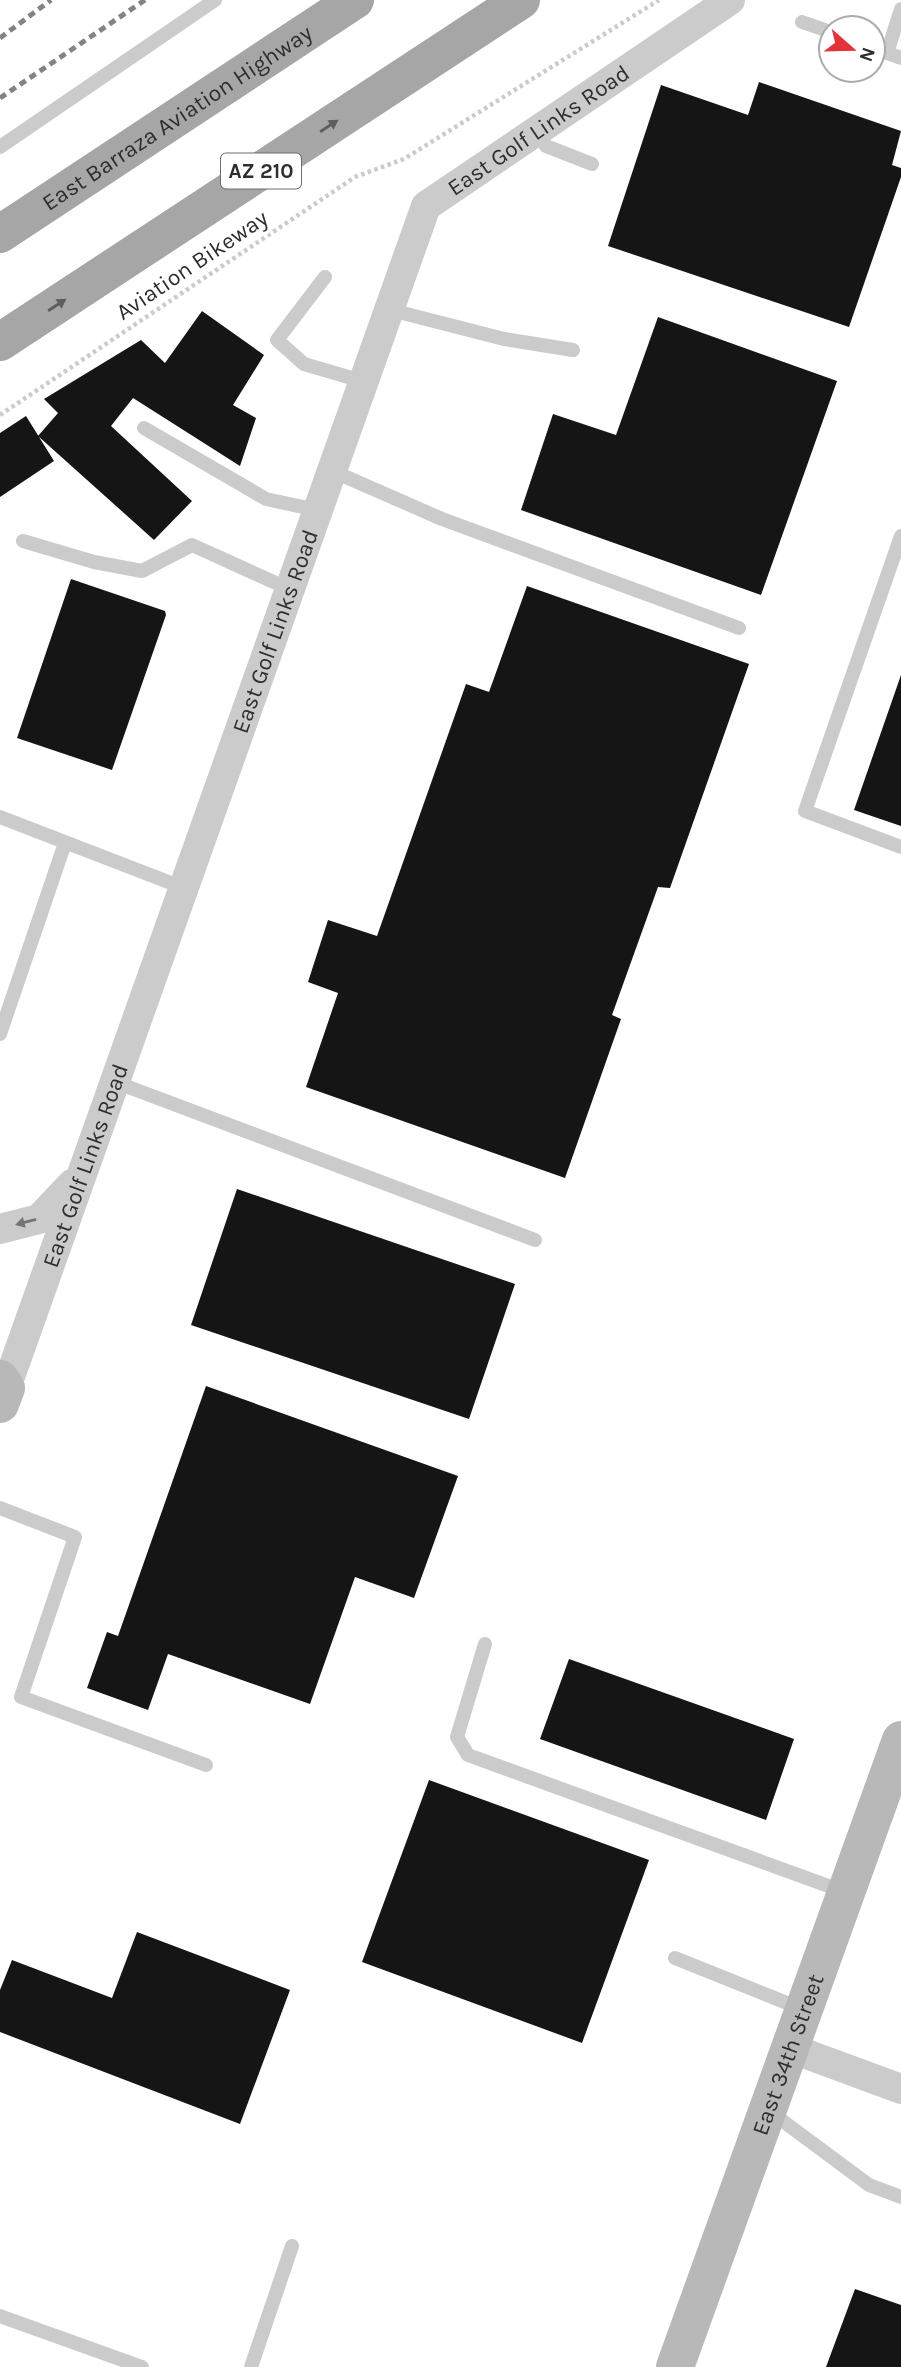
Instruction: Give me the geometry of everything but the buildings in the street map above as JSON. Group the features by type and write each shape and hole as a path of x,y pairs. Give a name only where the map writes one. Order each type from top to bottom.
{"main road":[{"name":"East Barraza Aviation Highway","path":"0,234 355,0"},
{"name":"AZ 210","path":"0,342 521,0"}],"street":[{"name":"East Golf Links Road","path":"2,1390 115,1082 425,206 730,0"},
{"path":"0,1230 39,1219 82,1173"},
{"name":"East 34th Street","path":"675,2367 901,1740"},
{"path":"790,2048 901,2089"}],"lane":[{"path":"0,147 215,0"},
{"path":"887,53 901,9"},
{"path":"802,22 817,27"},
{"path":"536,131 546,146 592,164"},
{"path":"326,277 277,340 304,364 362,381"},
{"path":"387,309 504,339 573,350"},
{"path":"144,428 266,499 317,510"},
{"path":"330,470 442,519 739,628"},
{"path":"901,536 805,811 901,847"},
{"path":"23,541 94,562 142,571 192,545 289,589"},
{"path":"0,817 184,888"},
{"path":"0,1034 65,843"},
{"path":"115,1082 535,1240"},
{"path":"0,1508 75,1537 21,1697 206,1765"},
{"path":"485,1644 457,1737 468,1755 846,1892"},
{"path":"676,1958 804,2009"},
{"path":"768,2110 869,2185 901,2197"},
{"path":"251,2367 292,2246"},
{"path":"0,2316 142,2367"}],"path":[{"name":"Aviation Bikeway","path":"0,415 355,177 404,159 659,0"}],"railway":[{"path":"0,38 51,0"},
{"path":"0,98 145,0"}]}
